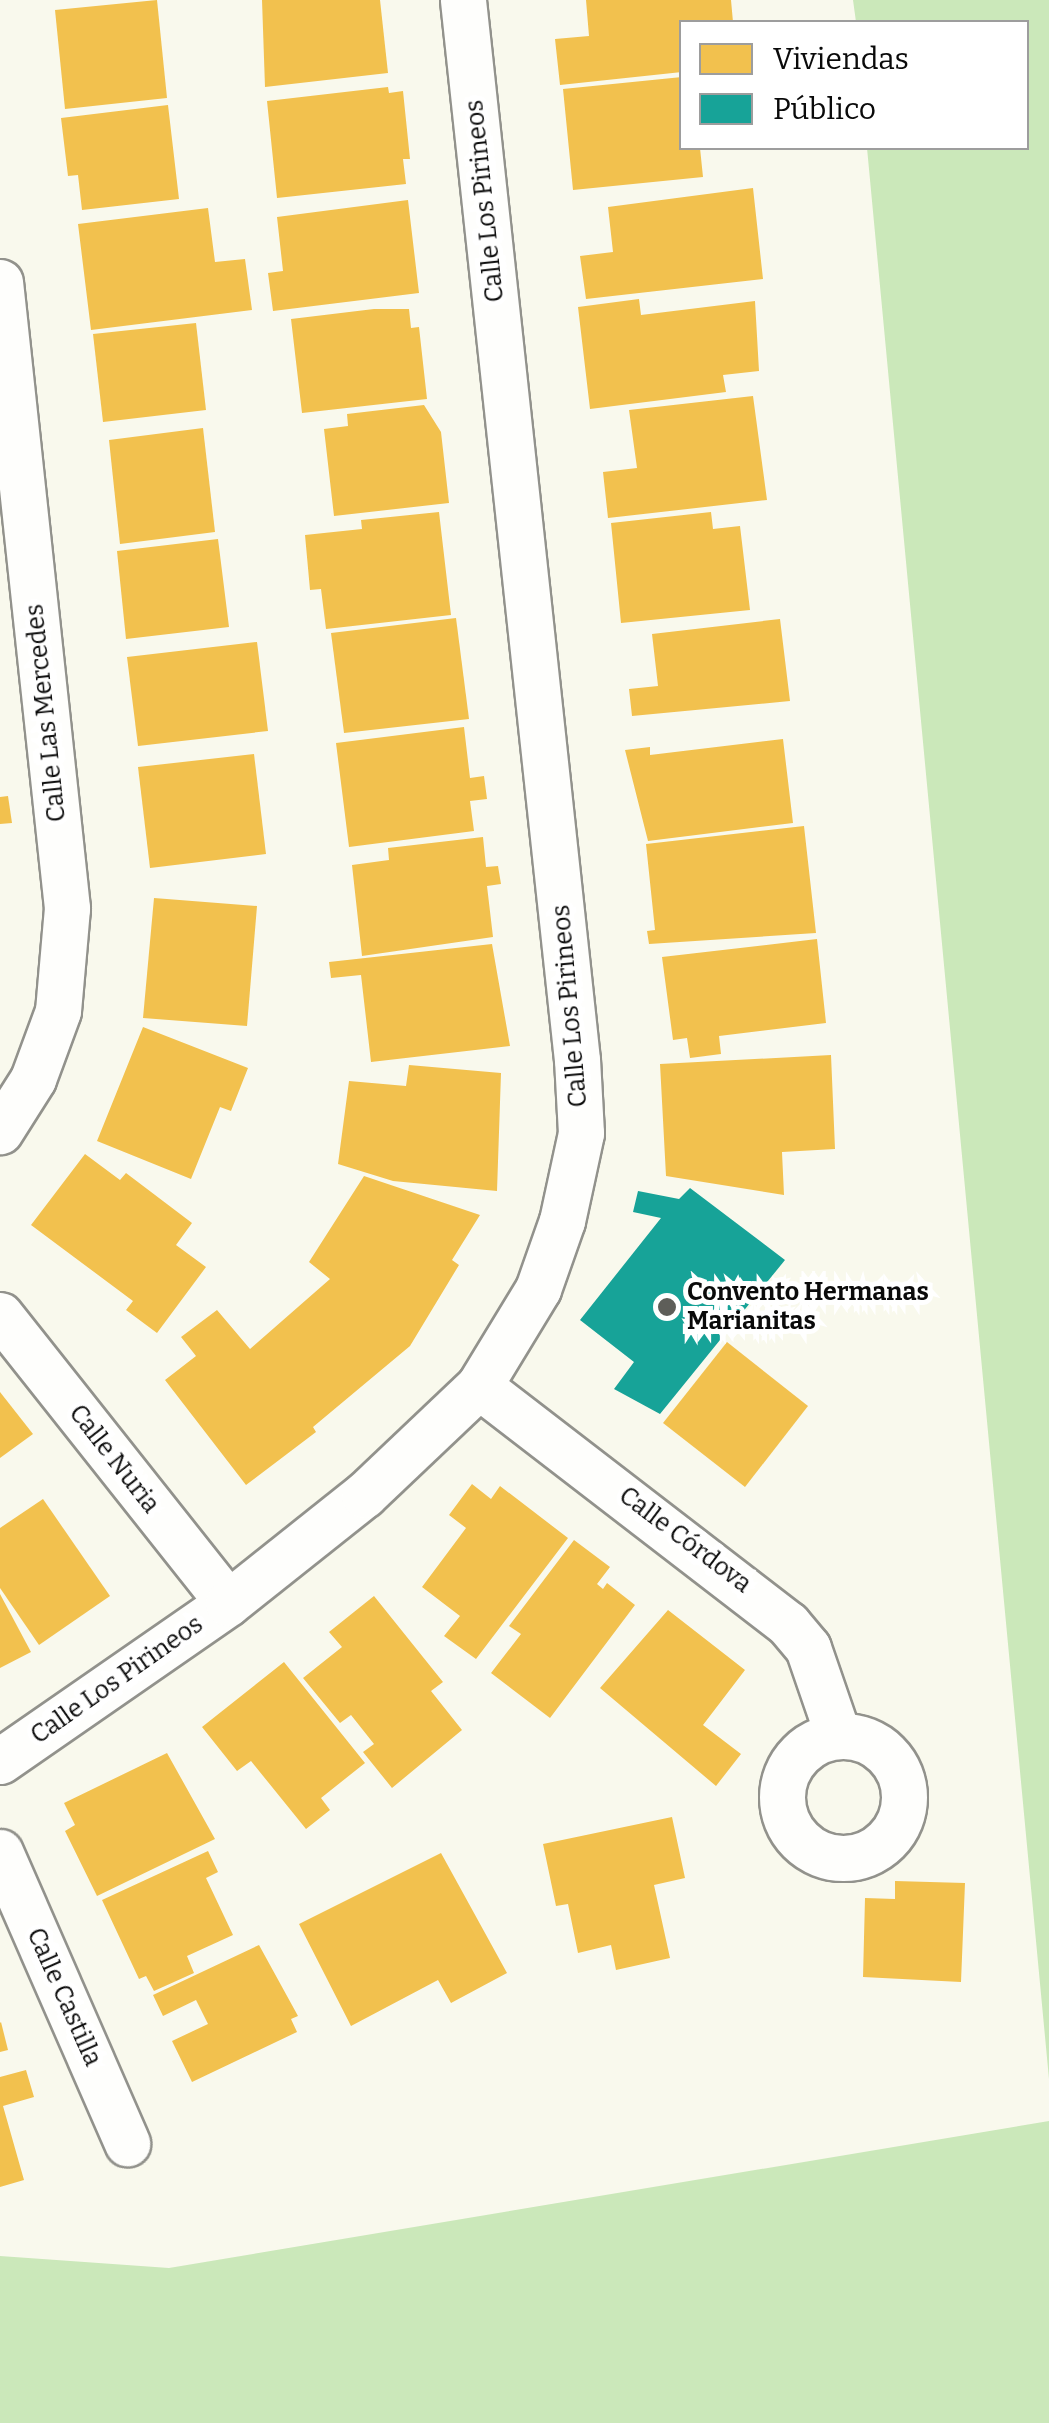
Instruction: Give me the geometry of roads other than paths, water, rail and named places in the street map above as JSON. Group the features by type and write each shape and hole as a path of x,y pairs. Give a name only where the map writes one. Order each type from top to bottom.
{"street":[{"name":"Calle Los Pirineos","path":"0,1761 228,1603 364,1494 479,1386 538,1289 562,1221 581,1133 463,0"},
{"name":"Calle Las Mercedes","path":"0,282 67,908 58,1011 33,1079 0,1131"},
{"name":"Calle Nuria","path":"0,1315 228,1603"},
{"name":"Calle Córdova","path":"479,1386 788,1624 808,1648 838,1736"},
{"name":"Calle Castilla","path":"0,1852 127,2142"}],"place":[{"name":"Convento Hermanas Marianitas","path":"667,1307"}]}
